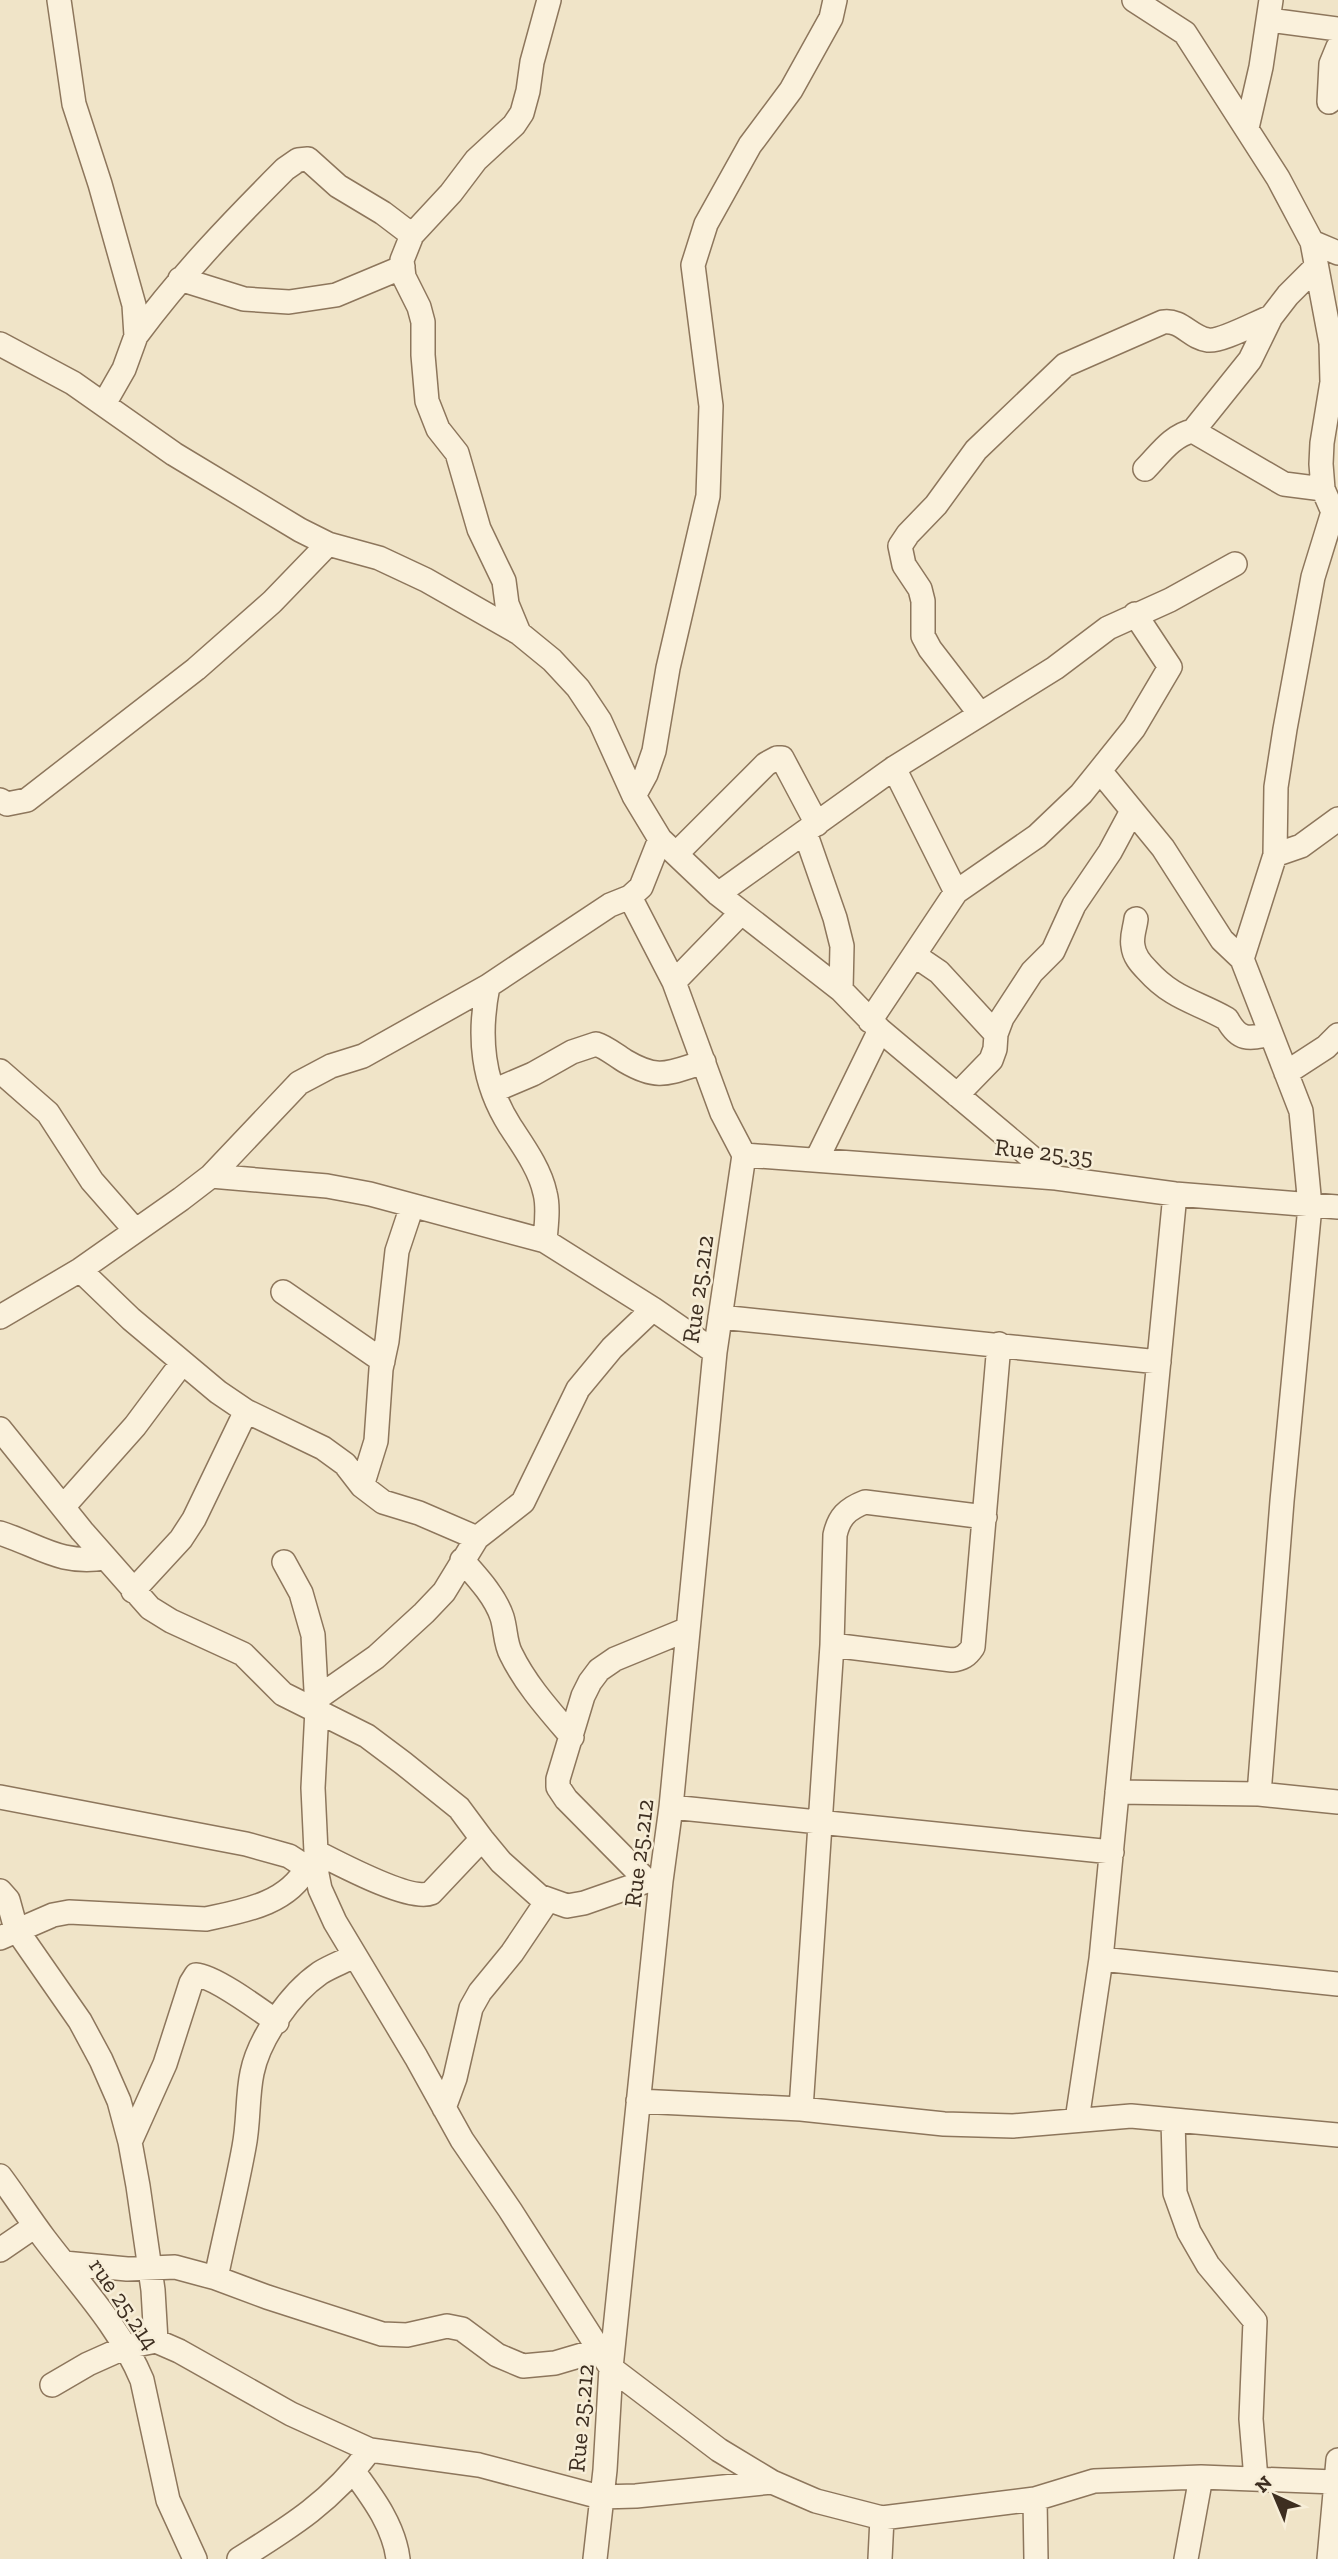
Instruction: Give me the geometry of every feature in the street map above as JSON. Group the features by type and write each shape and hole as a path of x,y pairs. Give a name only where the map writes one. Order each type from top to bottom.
{"street":[{"path":"59,0 74,104 134,304 135,336"},
{"path":"519,633 507,604 504,581 479,529 457,453 438,429 427,401 423,322 419,307 404,277 402,260 412,234 451,193 476,160 514,125 522,113 532,62 549,0"},
{"path":"634,796 646,774 653,751 668,668 708,496 711,407 693,265 706,224 750,145 791,90 831,18 835,0"},
{"path":"1135,0 1185,33 1279,178 1312,242 1331,343 1332,382 1322,443 1323,489 1336,513 1313,578 1285,729 1276,787 1275,855 1242,959"},
{"path":"1247,128 1270,10 1338,29"},
{"path":"1329,102 1331,64 1338,47"},
{"path":"104,404 124,369 135,336 180,279 215,238 285,169 298,160 308,159 316,164 338,186 412,234"},
{"path":"1312,242 1338,253"},
{"path":"180,279 244,299 289,302 336,295 403,267"},
{"path":"1193,431 1250,360 1271,317 1316,267"},
{"path":"980,714 923,636 923,601 920,589 904,565 900,546 908,534 936,505 975,450 1065,365 1163,322 1175,322 1199,338 1211,341 1271,317"},
{"path":"0,344 74,383 228,489 328,544 379,558 426,580 519,633 552,660 578,688 600,721 634,796 668,847 718,894 841,990 875,1025 1056,1178"},
{"path":"1145,469 1182,433 1193,431 1284,484 1323,489"},
{"path":"0,800 7,804 27,800 196,669 272,603 328,544"},
{"path":"718,894 894,768 1055,668 1108,628 1170,600 1235,564"},
{"path":"817,1159 875,1025 914,955 957,892 1055,821 1100,771 1133,728 1170,672 1170,667 1135,614"},
{"path":"0,1317 80,1270 211,1176 306,1078 331,1066 363,1056 488,986 610,905 631,897 668,847 766,764 777,758 782,758 811,828 842,946 841,990"},
{"path":"894,768 957,892"},
{"path":"1100,771 1163,848 1222,940 1242,959 1301,1111 1310,1206 1282,1501 1259,1794"},
{"path":"957,1095 991,1060 1002,1018 1032,972 1053,951 1074,905 1110,852 1132,811"},
{"path":"1275,855 1301,846 1338,819"},
{"path":"631,897 674,982 722,1113 744,1155"},
{"path":"674,982 741,913"},
{"path":"1136,919 1133,950 1137,959 1161,985 1174,995 1227,1019 1231,1029 1240,1036 1252,1038 1271,1034"},
{"path":"914,955 939,972 996,1034"},
{"path":"488,986 481,1032 484,1062 503,1115 529,1157 545,1194 545,1241"},
{"path":"1286,1073 1326,1047 1338,1035"},
{"path":"493,1091 572,1052 596,1044 646,1072 656,1074 667,1074 704,1062"},
{"path":"0,1071 48,1114 92,1181 135,1230"},
{"name":"Rue 25.35","path":"744,1155 1056,1178 1175,1194 1338,1207"},
{"name":"Rue 25.212","path":"595,2559 605,2470 605,2359 638,2101 654,1881 671,1807 715,1352 744,1155"},
{"path":"211,1176 327,1186 370,1194 545,1241 653,1309 715,1352"},
{"path":"1077,2120 1101,1959 1175,1194"},
{"path":"362,1486 376,1441 397,1251 412,1206"},
{"path":"80,1270 182,1363 246,1411 323,1448 345,1464 362,1486 383,1502 419,1513 477,1538"},
{"path":"283,1292 383,1361"},
{"path":"316,1704 376,1657 424,1613 444,1592 477,1538 523,1502 578,1389 612,1348 653,1309"},
{"path":"720,1317 1159,1362"},
{"path":"832,1645 952,1660 960,1660 968,1654 974,1637 999,1344"},
{"path":"63,1507 135,1426 182,1363"},
{"path":"133,1591 181,1539 194,1519 246,1411"},
{"path":"0,1429 105,1558 150,1608 243,1654 284,1694 301,1704 316,1704 367,1736 441,1791 459,1808 482,1839 521,1881 547,1901 568,1906 654,1881 566,1799 558,1787 583,1696 599,1670 615,1659 688,1629"},
{"path":"801,2109 832,1645 835,1535 838,1524 848,1510 865,1502 985,1517"},
{"path":"0,1534 58,1557 82,1561 105,1558"},
{"path":"463,1560 498,1608 503,1618 509,1651 518,1667 572,1737"},
{"path":"284,1562 301,1593 313,1635 316,1704 313,1864 320,1889 354,1956 404,2036 461,2140 510,2210 605,2359 719,2450 772,2482 816,2501 882,2518 1035,2499 1094,2481 1201,2477 1256,2479 1336,2471 1329,2559"},
{"path":"1117,1792 1259,1794 1338,1802"},
{"path":"0,1797 246,1844 313,1864 355,1872 410,1893 424,1895 431,1893 482,1839"},
{"path":"671,1807 1112,1852"},
{"path":"8,1933 53,1915 69,1912 206,1920 264,1905 276,1899 313,1864"},
{"path":"0,1891 8,1900 8,1933 80,2021 119,2101 130,2142 150,2267 156,2341"},
{"path":"444,2108 455,2078 471,2008 547,1901"},
{"path":"216,2278 245,2140 253,2067 262,2041 312,1979 322,1971 354,1956"},
{"path":"1101,1959 1338,1984"},
{"path":"130,2142 164,2064 196,1975 228,1990 277,2022"},
{"path":"638,2101 801,2109 944,2124 1013,2126 1131,2116 1338,2135"},
{"path":"1173,2120 1175,2193 1189,2232 1208,2265 1255,2321 1251,2419 1256,2479"},
{"name":"rue 25.214","path":"0,2176 126,2347 142,2380 168,2500 195,2559"},
{"path":"0,2250 36,2226"},
{"path":"64,2263 127,2269 176,2267 382,2334 407,2335 447,2326 462,2329 497,2355 523,2366 605,2359"},
{"path":"52,2385 88,2364 126,2347 156,2341 179,2351 291,2414 370,2450 479,2465 600,2497 627,2497 772,2482"},
{"path":"239,2559 322,2503 341,2487 370,2450"},
{"path":"354,2472 378,2507 390,2531 398,2559"},
{"path":"1186,2559 1201,2477"},
{"path":"1035,2499 1036,2559"},
{"path":"880,2559 882,2518"}]}
